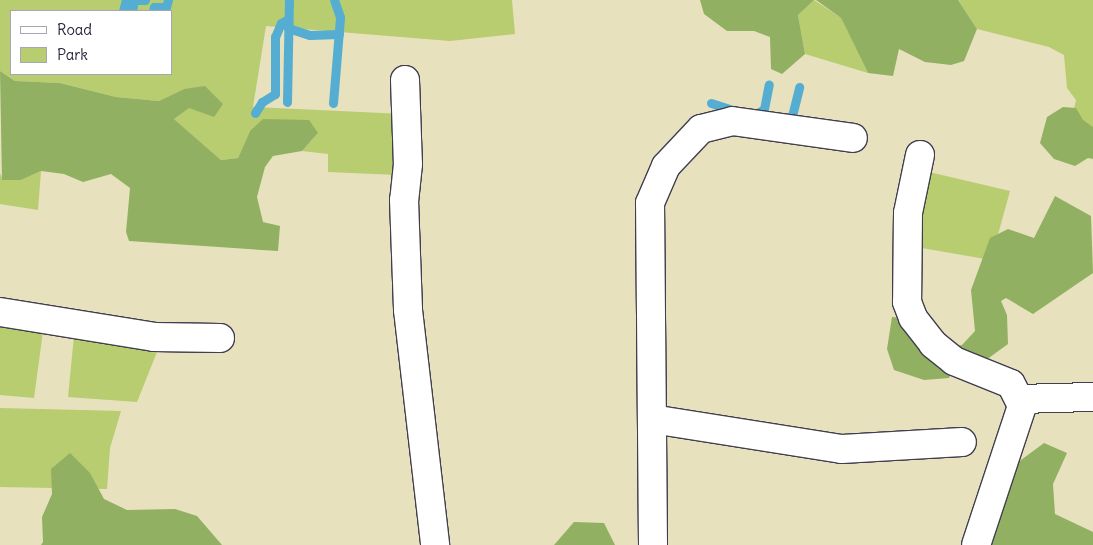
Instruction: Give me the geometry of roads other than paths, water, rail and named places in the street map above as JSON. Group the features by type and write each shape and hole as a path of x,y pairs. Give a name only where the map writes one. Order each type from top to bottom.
{"street":[{"path":"405,80 408,164 404,200 408,310 435,545"},
{"path":"653,545 650,203 666,166 701,129 732,121 853,138"},
{"path":"920,155 908,213 908,302 913,318 942,352 965,367 1003,378 1016,388 1020,398 1018,424 976,545"},
{"path":"0,312 154,337 220,338"},
{"path":"1020,398 1093,397"},
{"path":"652,419 842,450 962,442"}],"waterway":[{"path":"123,10 126,0"},
{"path":"132,10 134,0 145,0"},
{"path":"153,10 154,7 166,7 168,0"},
{"path":"287,102 289,0"},
{"path":"333,103 340,17 334,0"},
{"path":"255,113 262,102 275,94 275,37 281,23 287,20"},
{"path":"288,28 310,35 339,34"},
{"path":"711,103 741,113 756,114 764,109 769,84"},
{"path":"796,123 792,122 792,116 799,87"}]}
